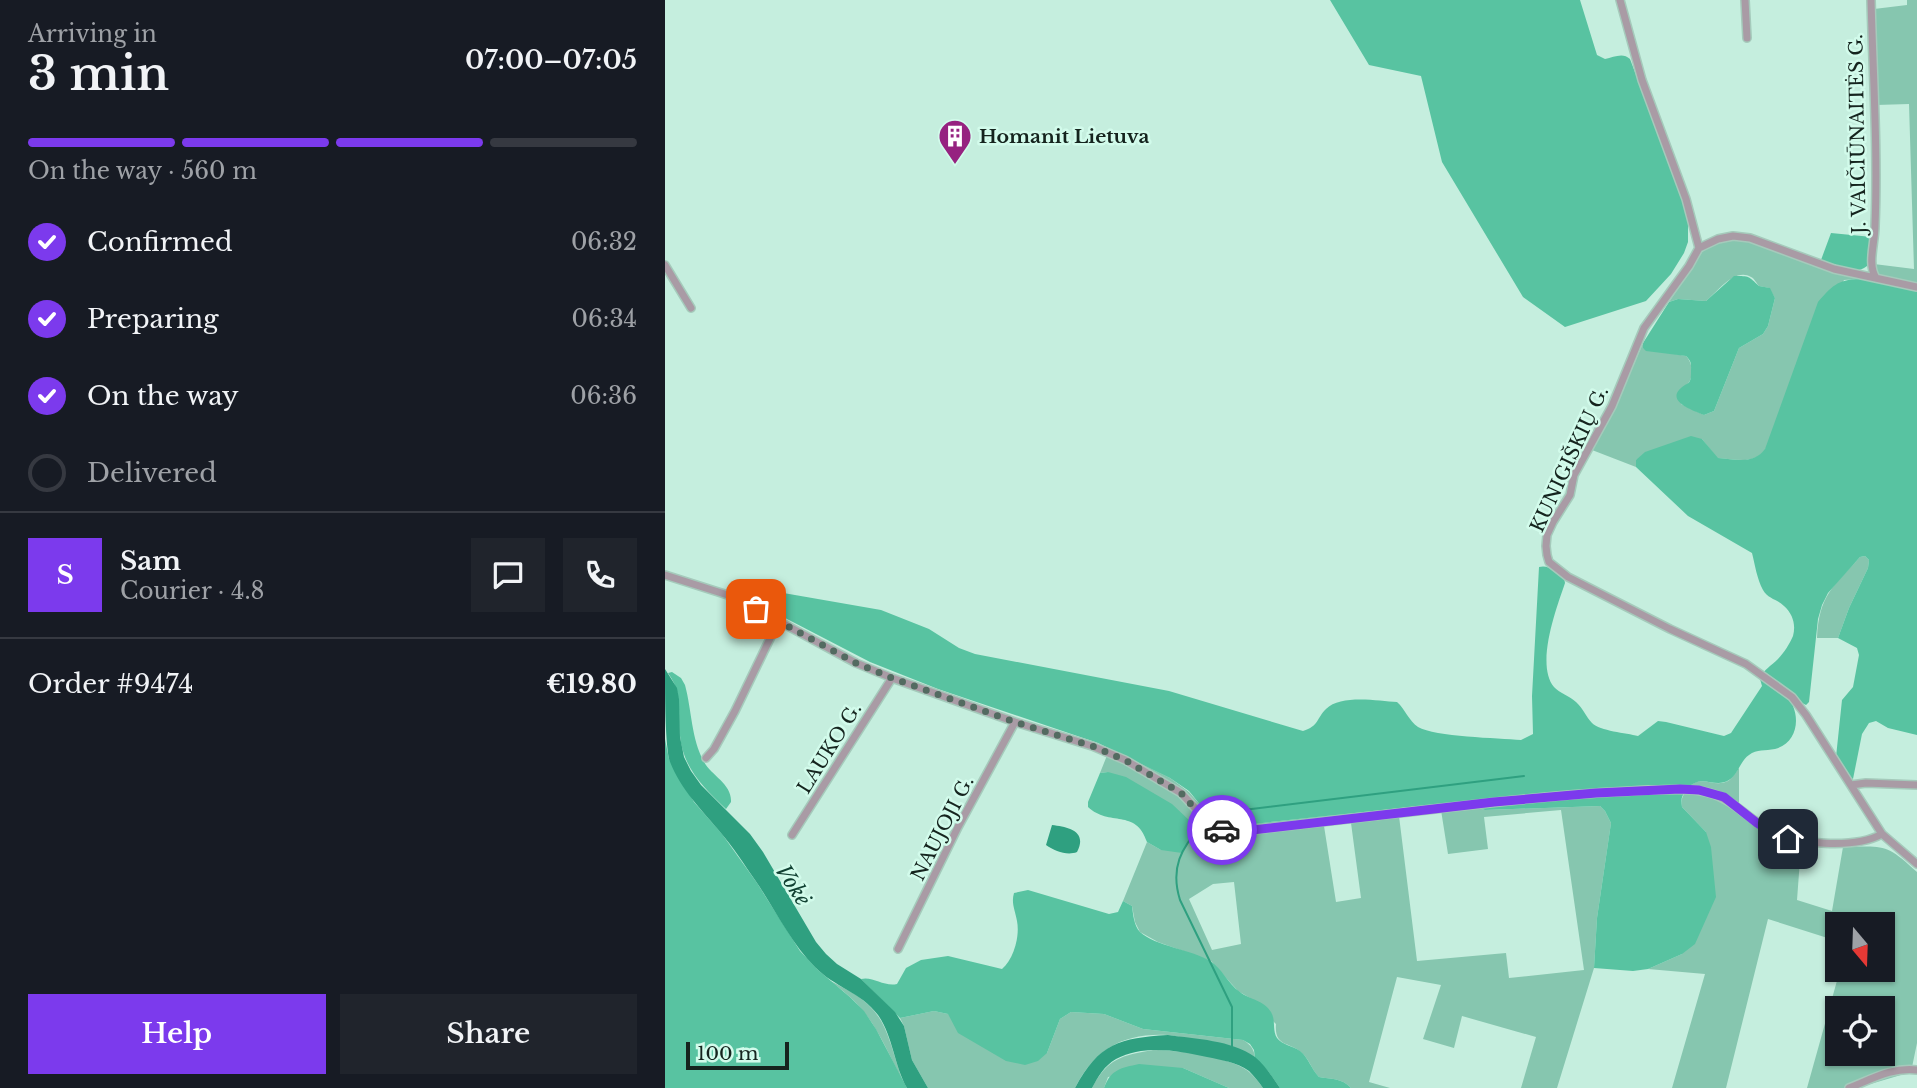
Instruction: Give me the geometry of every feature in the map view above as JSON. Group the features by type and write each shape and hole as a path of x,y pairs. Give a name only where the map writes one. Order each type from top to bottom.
{"street":[{"path":"1620,0 1642,80 1686,199 1699,248 1718,239 1734,236 1750,238 1834,269 1917,287"},
{"path":"1745,0 1747,38"},
{"name":"J. VAIČIŪNAITĖS G.","path":"1871,0 1876,204 1871,266 1876,278"},
{"name":"KUNIGIŠKIŲ G.","path":"1699,248 1689,267 1644,328 1612,406 1574,475 1570,495 1552,522 1546,546 1549,562 1568,577 1746,664 1792,697 1882,834 1917,864"},
{"path":"665,265 691,308"},
{"path":"1858,275 1871,266"},
{"path":"665,575 734,597 856,663 892,678 1092,746 1125,760 1181,793 1213,827 1224,831 1235,832 1482,803 1680,789 1699,790 1724,797 1771,832 1788,839 1804,842 1849,842 1882,834"},
{"path":"706,758 735,711 779,620"},
{"name":"LAUKO G.","path":"792,835 892,678"},
{"name":"NAUJOJI G.","path":"898,949 960,824 1015,722"},
{"path":"1851,785 1917,785"},
{"path":"1849,1088 1894,1070 1917,1070"}],"shaded area":[{"path":"1330,0 1580,0 1597,55 1605,59 1621,55 1630,59 1684,202 1688,242 1671,274 1646,301 1565,327 1523,297 1442,162 1421,76 1369,65"},
{"path":"1907,0 1917,0 1917,285 1880,277 1876,274 1874,264 1914,269 1909,104 1876,105 1874,9 1907,5"},
{"path":"1831,233 1872,237 1867,266 1851,270 1821,260"},
{"path":"1732,240 1753,241 1859,279 1844,280 1765,450 1750,459 1717,458 1702,439 1636,460 1636,467 1592,450 1618,401 1643,343 1643,348 1686,356 1692,373 1690,381 1684,387 1681,404 1704,415 1714,411 1739,348 1763,334 1768,326 1775,298 1769,288 1759,286 1752,278 1739,275 1706,301 1678,299 1669,302 1702,252 1712,245"},
{"path":"1734,276 1748,277 1759,286 1770,288 1775,298 1768,326 1763,334 1739,348 1714,411 1704,415 1684,406 1677,399 1679,390 1690,380 1691,365 1688,358 1646,351 1643,343 1669,302 1678,299 1706,301"},
{"path":"1859,279 1917,291 1917,735 1888,728 1876,721 1869,723 1862,734 1853,779 1836,757 1842,700 1853,687 1859,655 1857,648 1838,638 1868,568 1869,560 1865,556 1860,557 1828,593 1822,605 1818,619 1809,702 1806,705 1802,703 1793,706 1796,726 1791,738 1775,749 1749,755 1729,780 1717,783 1696,782 1683,795 1682,807 1706,832 1711,847 1716,897 1695,944 1682,954 1648,969 1633,971 1594,968 1597,918 1611,823 1600,806 1485,810 1457,802 1243,825 1225,823 1212,816 1189,791 1170,778 1098,743 938,689 870,662 762,606 761,599 765,593 772,591 881,610 929,629 959,648 975,654 1169,691 1303,731 1315,724 1333,704 1350,700 1370,700 1397,702 1418,727 1426,730 1452,735 1521,740 1533,734 1532,696 1539,567 1546,567 1564,578 1565,583 1547,650 1549,677 1556,689 1576,702 1592,723 1607,730 1638,736 1658,721 1724,736 1731,733 1762,686 1760,679 1764,673 1789,645 1794,632 1793,620 1784,606 1763,590 1752,553 1688,516 1636,467 1636,460 1645,452 1691,436 1702,439 1718,458 1744,460 1760,454 1765,449 1818,302 1835,285"},
{"path":"1865,556 1869,560 1868,568 1838,638 1817,638 1824,601 1835,584 1860,557"},
{"path":"665,669 677,688 680,737 684,757 691,771 701,785 750,834 826,954 861,979 895,1012 904,1026 912,1060 928,1088 907,1088 878,1015 864,1001 822,974 806,957 734,850 679,780 669,759"},
{"path":"672,672 681,678 685,685 694,734 704,762 728,790 731,802 726,809 703,785 685,758 680,736 678,696 668,673"},
{"path":"665,739 669,759 694,802 722,834 757,883 800,951 864,1011 907,1088 665,1088"},
{"path":"1110,748 1170,778 1189,792 1202,807 1225,823 1243,825 1398,808 1417,961 1506,953 1509,978 1584,970 1561,810 1484,817 1488,849 1448,854 1440,804 1457,802 1485,810 1600,806 1611,823 1597,918 1594,968 1557,1088 1521,1088 1536,1037 1462,1016 1454,1048 1423,1039 1441,985 1397,977 1369,1082 1390,1088 1351,1088 1340,1081 1319,1077 1303,1054 1281,1041 1276,1032 1276,1024 1250,998 1238,991 1211,961 1158,942 1140,932 1132,906 1123,901 1147,842 1161,850 1108,772 1100,773","holes":["1351,823 1361,898 1336,902 1324,826","1234,882 1241,944 1212,950 1189,899 1213,884"]},
{"path":"1739,768 1739,814 1767,834 1801,846 1797,900 1832,911 1843,847 1884,848 1917,872 1917,1043 1911,1072 1857,1088 1807,1088 1825,1024 1825,1066 1895,1066 1895,996 1833,996 1837,982 1895,982 1895,912 1825,912 1825,937 1768,919 1726,1088 1672,1088 1705,974 1648,969 1682,954 1706,832 1682,807 1682,798 1696,782 1722,783 1730,780"},
{"path":"1108,772 1126,777 1172,804 1191,822 1195,833 1182,853 1161,850 1147,842 1136,825 1096,813 1088,807 1100,773"},
{"path":"1052,825 1075,831 1080,839 1077,852 1061,852 1046,845"},
{"path":"1028,890 1109,914 1118,912 1123,901 1132,906 1135,923 1140,932 1155,941 1203,957 1214,964 1236,989 1268,1008 1277,1038 1303,1054 1319,1077 1340,1081 1351,1088 1280,1088 1255,1058 1250,1044 1243,1040 1143,1029 1104,1014 1071,1012 1060,1019 1047,1053 1038,1061 1025,1065 1006,1061 958,1033 948,1014 934,1011 900,1018 861,979 897,984 906,968 921,960 948,956 1002,969 1010,959 1017,940 1014,893"},
{"path":"830,981 848,990 873,1009 886,1031 902,1079 869,1019 852,999"},
{"path":"934,1011 1047,1053 1060,1019 1071,1012 1104,1014 1143,1029 1243,1040 1252,1048 1255,1058 1230,1048 1181,1037 1151,1035 1112,1046 1092,1063 1075,1088 928,1088 912,1060 900,1018"},
{"path":"1168,1035 1213,1041 1246,1051 1262,1064 1280,1088 1263,1088 1249,1071 1234,1063 1185,1053 1150,1050 1116,1059 1105,1068 1092,1088 1075,1088 1102,1052 1124,1041"},
{"path":"1153,1050 1189,1053 1228,1061 1248,1071 1263,1088 1229,1088 1183,1068 1108,1077 1104,1088 1092,1088 1103,1071 1117,1060"},
{"path":"1139,1064 1183,1068 1229,1088 1104,1088 1117,1070"}],"waterway":[{"path":"1212,818 1227,812 1524,776"},
{"path":"1202,825 1179,859 1177,889 1232,1007 1232,1048"}],"way so far":[{"path":"756,609 856,663 892,678 1092,746 1125,760 1181,793 1205,820 1222,830"}],"place":[{"name":"Homanit Lietuva","path":"955,166"}],"route":[{"path":"1222,830 1235,832 1596,793 1680,789 1699,790 1724,797 1757,823 1788,839"}],"water label":[{"name":"Vokė","path":"793,885"}]}
